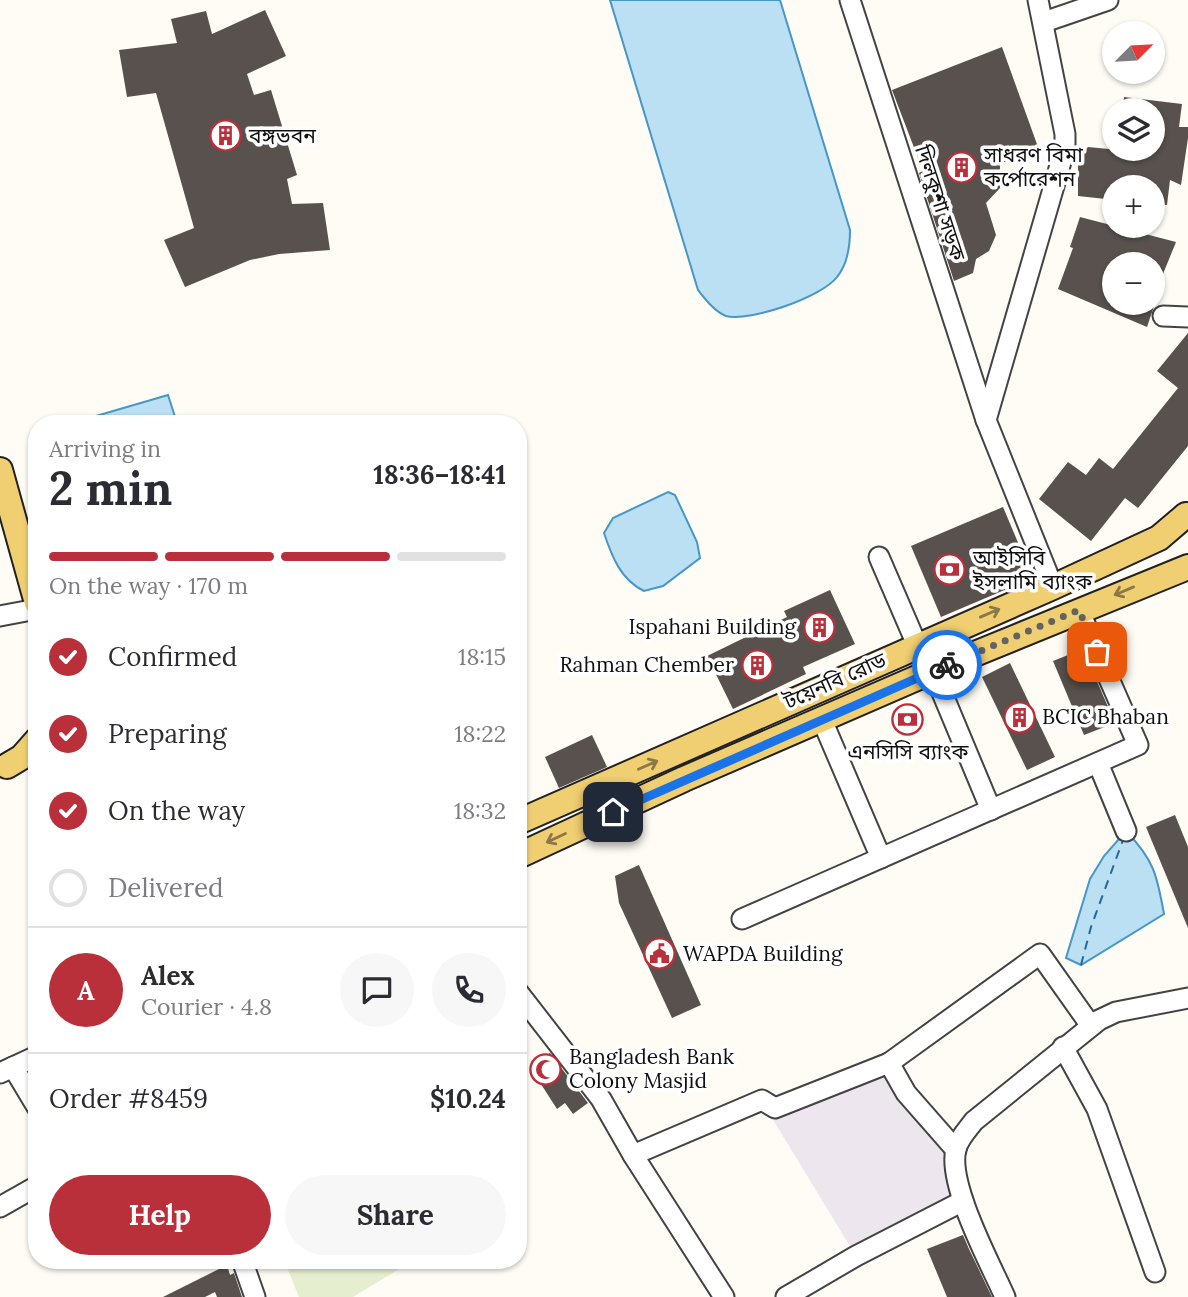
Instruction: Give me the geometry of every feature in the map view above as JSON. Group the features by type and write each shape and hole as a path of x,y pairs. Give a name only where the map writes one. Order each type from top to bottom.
{"main road":[{"path":"0,470 7,525 28,580"},
{"name":"টয়েনবি রোড","path":"527,818 1053,587 1159,538 1183,523"},
{"path":"1183,523 1186,568"},
{"name":"টয়েনবি রোড","path":"527,852 933,671 1186,568"},
{"path":"3,767 22,757 28,750"},
{"path":"3,767 28,769"}],"street":[{"name":"দিলকুশা সড়ক","path":"850,0 986,420 1053,587"},
{"path":"986,420 1065,148 1065,134 1038,0"},
{"path":"1044,22 1108,0"},
{"path":"1163,316 1188,317"},
{"path":"879,557 917,645"},
{"path":"741,919 1138,745 1079,610"},
{"path":"0,616 28,611"},
{"path":"933,671 990,810"},
{"path":"822,720 881,858"},
{"path":"1098,763 1126,831"},
{"path":"633,1155 762,1100 775,1108 889,1063 1040,954 1091,1026"},
{"path":"956,1150 974,1121 1091,1026 1116,1012 1188,998"},
{"path":"527,1018 601,1098 633,1155 724,1297"},
{"path":"1063,1047 1097,1110 1155,1272"},
{"path":"28,1060 6,1070 28,1096"},
{"path":"889,1063 906,1093 956,1150 963,1201 1005,1297"},
{"path":"0,1207 28,1191"},
{"path":"786,1297 856,1256 963,1201"},
{"path":"245,1269 255,1297"}],"shaded area":[{"path":"892,1070 956,1150 963,1201 856,1256 772,1118"}],"green space":[{"path":"288,1269 399,1269 353,1297 299,1297"}],"water":[{"path":"610,0 780,0 850,230 846,261 829,285 802,300 768,312 737,317 718,312 698,290"},
{"path":"168,395 174,415 99,415"},
{"path":"668,492 675,495 697,542 700,558 663,586 644,591 623,574 604,533 613,518"},
{"path":"1126,831 1143,851 1153,869 1164,914 1081,965 1066,958 1090,879 1104,856"}],"building":[{"name":"বঙ্গভবন","path":"265,10 286,56 247,74 254,95 271,90 297,175 287,179 292,204 323,203 330,250 279,254 250,260 185,287 164,240 194,228 156,93 127,97 119,50 177,43 171,19 206,11 212,34"},
{"name":"সাধরণ বিমা কর্পোরেশন","path":"1002,47 1038,147 1000,164 1000,188 986,203 996,235 989,251 976,259 973,273 954,281 919,173 923,171 892,90"},
{"path":"1165,102 1182,104 1179,127 1188,127 1188,138 1181,185 1170,180 1167,205 1165,175 1102,175 1102,199 1078,196 1078,158 1088,147 1102,148 1102,161 1165,161"},
{"path":"1080,217 1102,223 1102,238 1161,238 1176,242 1165,269 1165,252 1102,252 1102,308 1058,289 1073,248 1070,247"},
{"path":"1119,315 1151,315 1147,327"},
{"path":"1188,333 1188,446 1138,508 1125,498 1091,541 1039,499 1068,462 1086,475 1099,458 1113,469 1178,388 1157,371"},
{"path":"1003,507 1033,578 941,617 911,546"},
{"path":"830,590 855,644 803,667 806,674 733,709 707,656 787,617 784,611"},
{"path":"1083,649 1115,723 1084,735 1053,661"},
{"name":"BCIC Bhaban","path":"1010,663 1055,757 1027,770 982,677"},
{"path":"592,735 607,767 559,788 545,757"},
{"path":"1175,815 1188,847 1188,928 1146,827"},
{"name":"WAPDA Building","path":"639,865 701,1005 672,1018 619,903 615,876"},
{"name":"Bangladesh Bank Colony Masjid","path":"550,1053 588,1103 573,1114 565,1103 557,1109 530,1067"},
{"path":"963,1235 992,1297 947,1297 927,1249"},
{"path":"219,1269 228,1269 230,1275 234,1273 242,1297 217,1297 215,1292 205,1297 163,1297"}],"ferry route":[{"path":"1081,965 1091,927 1123,840"}],"way so far":[{"path":"947,665 1079,610 1097,652"}],"place":[{"name":"বঙ্গভবন","path":"226,136"},
{"name":"সাধরণ বিমা কর্পোরেশন","path":"961,167"},
{"name":"আইসিবি ইসলামি ব্যাংক","path":"950,570"},
{"name":"Ispahani Building","path":"819,627"},
{"name":"Rahman Chember","path":"757,665"},
{"name":"BCIC Bhaban","path":"1019,717"},
{"name":"এনসিসি ব্যাংক","path":"908,720"},
{"name":"WAPDA Building","path":"660,954"},
{"name":"Bangladesh Bank Colony Masjid","path":"546,1069"}],"route":[{"path":"613,812 947,665"}]}
